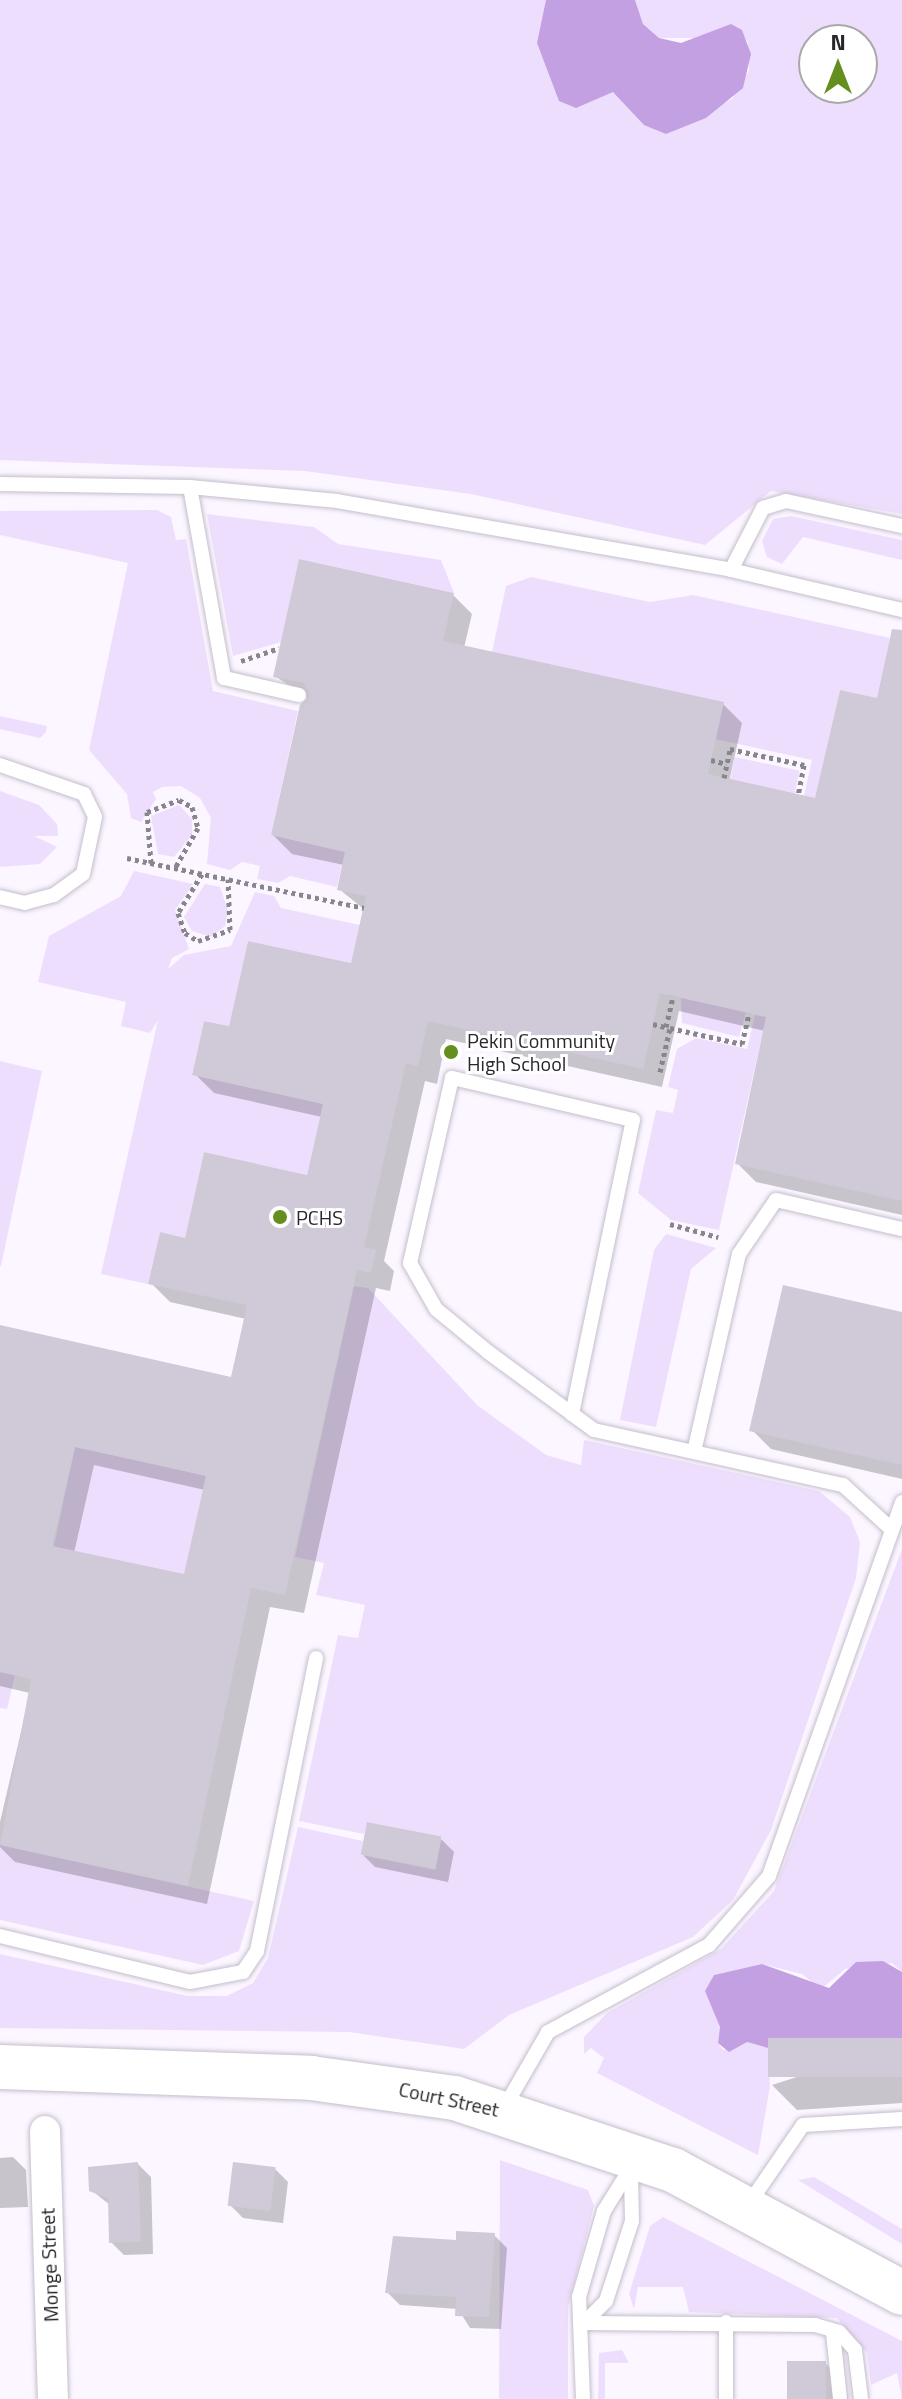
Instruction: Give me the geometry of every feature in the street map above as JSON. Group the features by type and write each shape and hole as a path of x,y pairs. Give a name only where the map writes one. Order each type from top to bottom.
{"main road":[{"name":"Court Street","path":"0,2067 311,2078 503,2110 634,2164 748,2206 902,2293"},
{"name":"Court Street","path":"862,2272 902,2300"}],"street":[{"name":"Monge Street","path":"45,2131 53,2399"}],"lane":[{"path":"0,484 190,487 337,501 731,570 902,610"},
{"path":"190,487 224,678 299,695"},
{"path":"731,570 763,508 786,501 902,526"},
{"path":"0,765 84,794 95,817 83,874 54,895 25,903 0,897"},
{"path":"572,1414 633,1120 452,1078 410,1263 436,1309 572,1414 594,1430 843,1485 889,1527"},
{"path":"694,1452 739,1254 776,1200 902,1229"},
{"path":"503,2110 548,2032 709,1945 769,1876 889,1527 902,1502"},
{"path":"0,1936 190,1982 243,1972 257,1951 316,1658"},
{"path":"748,2206 803,2125 902,2119"},
{"path":"584,2323 606,2301 632,2221 634,2164"},
{"path":"583,2399 584,2323 579,2297 604,2211 634,2164"},
{"path":"584,2323 726,2322 831,2330 855,2350 861,2399"},
{"path":"726,2322 726,2399"},
{"path":"831,2330 839,2345 840,2399"}],"path":[{"path":"237,664 279,648"},
{"path":"724,778 730,749 804,765 798,795"},
{"path":"711,760 727,764"},
{"path":"151,863 147,812 179,800 192,807 198,828 175,868"},
{"path":"127,858 364,908"},
{"path":"202,874 178,913 185,933 198,941 230,930 228,879"},
{"path":"660,1072 673,996"},
{"path":"653,1024 742,1044 749,1013"},
{"path":"670,1224 718,1237"}],"shaded area":[{"path":"0,0 546,0 598,97 613,92 666,134 732,99 749,71 748,42 731,24 709,38 659,38 643,24 635,0 902,0 902,514 771,491 705,545 471,494 305,471 0,460"},
{"path":"546,0 635,0 643,24 659,38 681,43 731,24 742,30 751,54 743,88 706,118 666,134 644,125 613,92 576,108 559,101 537,43"},
{"path":"157,510 171,517 176,540 186,539 213,691 298,711 271,835 345,852 337,887 290,876 278,883 257,879 260,866 242,862 230,870 207,864 211,818 200,798 181,786 162,787 153,792 156,799 141,822 131,818 127,794 89,750 128,563 0,535 0,511"},
{"path":"207,514 314,527 338,544 441,560 454,593 299,559 281,642 233,656"},
{"path":"791,516 902,540 902,560 803,537 782,564 767,557 762,541 773,519"},
{"path":"531,577 650,602 693,595 890,638 886,658 902,704 840,690 815,799 804,796 812,760 715,739 723,702 492,652 506,586"},
{"path":"0,716 47,726 46,732 40,738 0,729"},
{"path":"735,757 800,771 795,794 730,780"},
{"path":"0,791 39,805 57,824 58,836 34,836 57,847 40,864 0,867"},
{"path":"179,805 192,819 192,835 174,857 158,854 151,816"},
{"path":"134,871 193,884 175,910 189,949 172,958 168,969 184,955 231,946 255,892 274,896 281,908 360,925 351,963 248,941 229,1026 204,1021 192,1074 323,1104 307,1175 204,1152 185,1238 160,1232 148,1284 101,1274 158,1020 150,1033 121,1026 126,1002 38,982 49,936 121,896"},
{"path":"205,884 220,887 228,910 225,926 211,937 192,931 184,917"},
{"path":"681,998 746,1012 739,1037 682,1023"},
{"path":"755,1015 766,1017 719,1230 671,1220 638,1193 656,1110 673,1113 678,1090 668,1087 677,1049 696,1038 747,1049"},
{"path":"0,1061 42,1071 1,1266 0,1266"},
{"path":"666,1234 716,1248 691,1269 656,1427 620,1420 654,1250"},
{"path":"354,1286 368,1288 477,1405 546,1455 581,1465 584,1440 819,1491 850,1517 860,1542 856,1578 771,1830 733,1900 693,1937 509,2015 464,2049 349,2032 0,2028 0,1954 188,1996 227,1996 253,1983 268,1958 298,1827 363,1841 361,1855 435,1870 442,1837 368,1822 364,1834 299,1821 338,1635 358,1638 365,1605 316,1595 324,1563 295,1557"},
{"path":"75,1447 206,1475 185,1575 54,1547"},
{"path":"902,1549 902,1972 892,1963 845,1969 821,1989 802,1974 762,1964 714,1975 706,1991 720,2027 718,2043 723,2050 747,2042 768,2048 770,2086 758,2155 597,2073 604,2058 591,2048 584,2054 584,2037 607,2013 721,1949 774,1891"},
{"path":"0,1672 15,1675 7,1709 0,1708"},
{"path":"0,1845 254,1901 239,1951 203,1965 0,1920"},
{"path":"883,1961 902,1972 902,2038 768,2048 747,2042 729,2052 718,2043 720,2027 705,1991 714,1975 762,1964 829,1988 856,1962"},
{"path":"500,2160 588,2190 594,2206 568,2307 568,2399 499,2399"},
{"path":"814,2177 902,2229 902,2244 798,2180"},
{"path":"663,2217 902,2341 902,2399 897,2373 871,2385 867,2353 837,2318 689,2312 683,2287 638,2287 634,2309 629,2294 650,2226"},
{"path":"622,2350 629,2363 605,2363 605,2399 598,2399 599,2353"}],"building":[{"name":"PCHS","path":"299,559 454,593 443,641 724,702 708,774 815,798 840,690 877,698 892,629 902,630 902,1201 735,1164 766,1017 660,993 643,1069 428,1021 418,1066 406,1063 364,1247 376,1250 371,1273 357,1270 285,1595 251,1588 188,1886 0,1845 31,1679 0,1672 0,1325 231,1377 247,1305 148,1284 160,1232 185,1238 204,1152 307,1175 323,1104 192,1075 204,1021 229,1026 248,941 351,963 366,896 337,890 345,852 271,835 300,705 309,696 304,683 273,677","holes":["75,1447 206,1476 184,1574 52,1546"]},
{"path":"783,1285 902,1312 902,1465 749,1431"},
{"path":"367,1822 442,1837 435,1869 361,1854"},
{"path":"768,2038 902,2038 902,2077 768,2077"},
{"path":"138,2162 141,2242 109,2243 108,2198 89,2191 88,2167"},
{"path":"233,2162 276,2167 270,2211 228,2206"},
{"path":"456,2231 495,2233 489,2317 455,2316 456,2297 385,2293 393,2236 456,2240"},
{"path":"787,2361 826,2361 826,2399 787,2399"}],"place":[{"name":"Pekin Community High School","path":"451,1052"},
{"name":"PCHS","path":"280,1217"}]}
